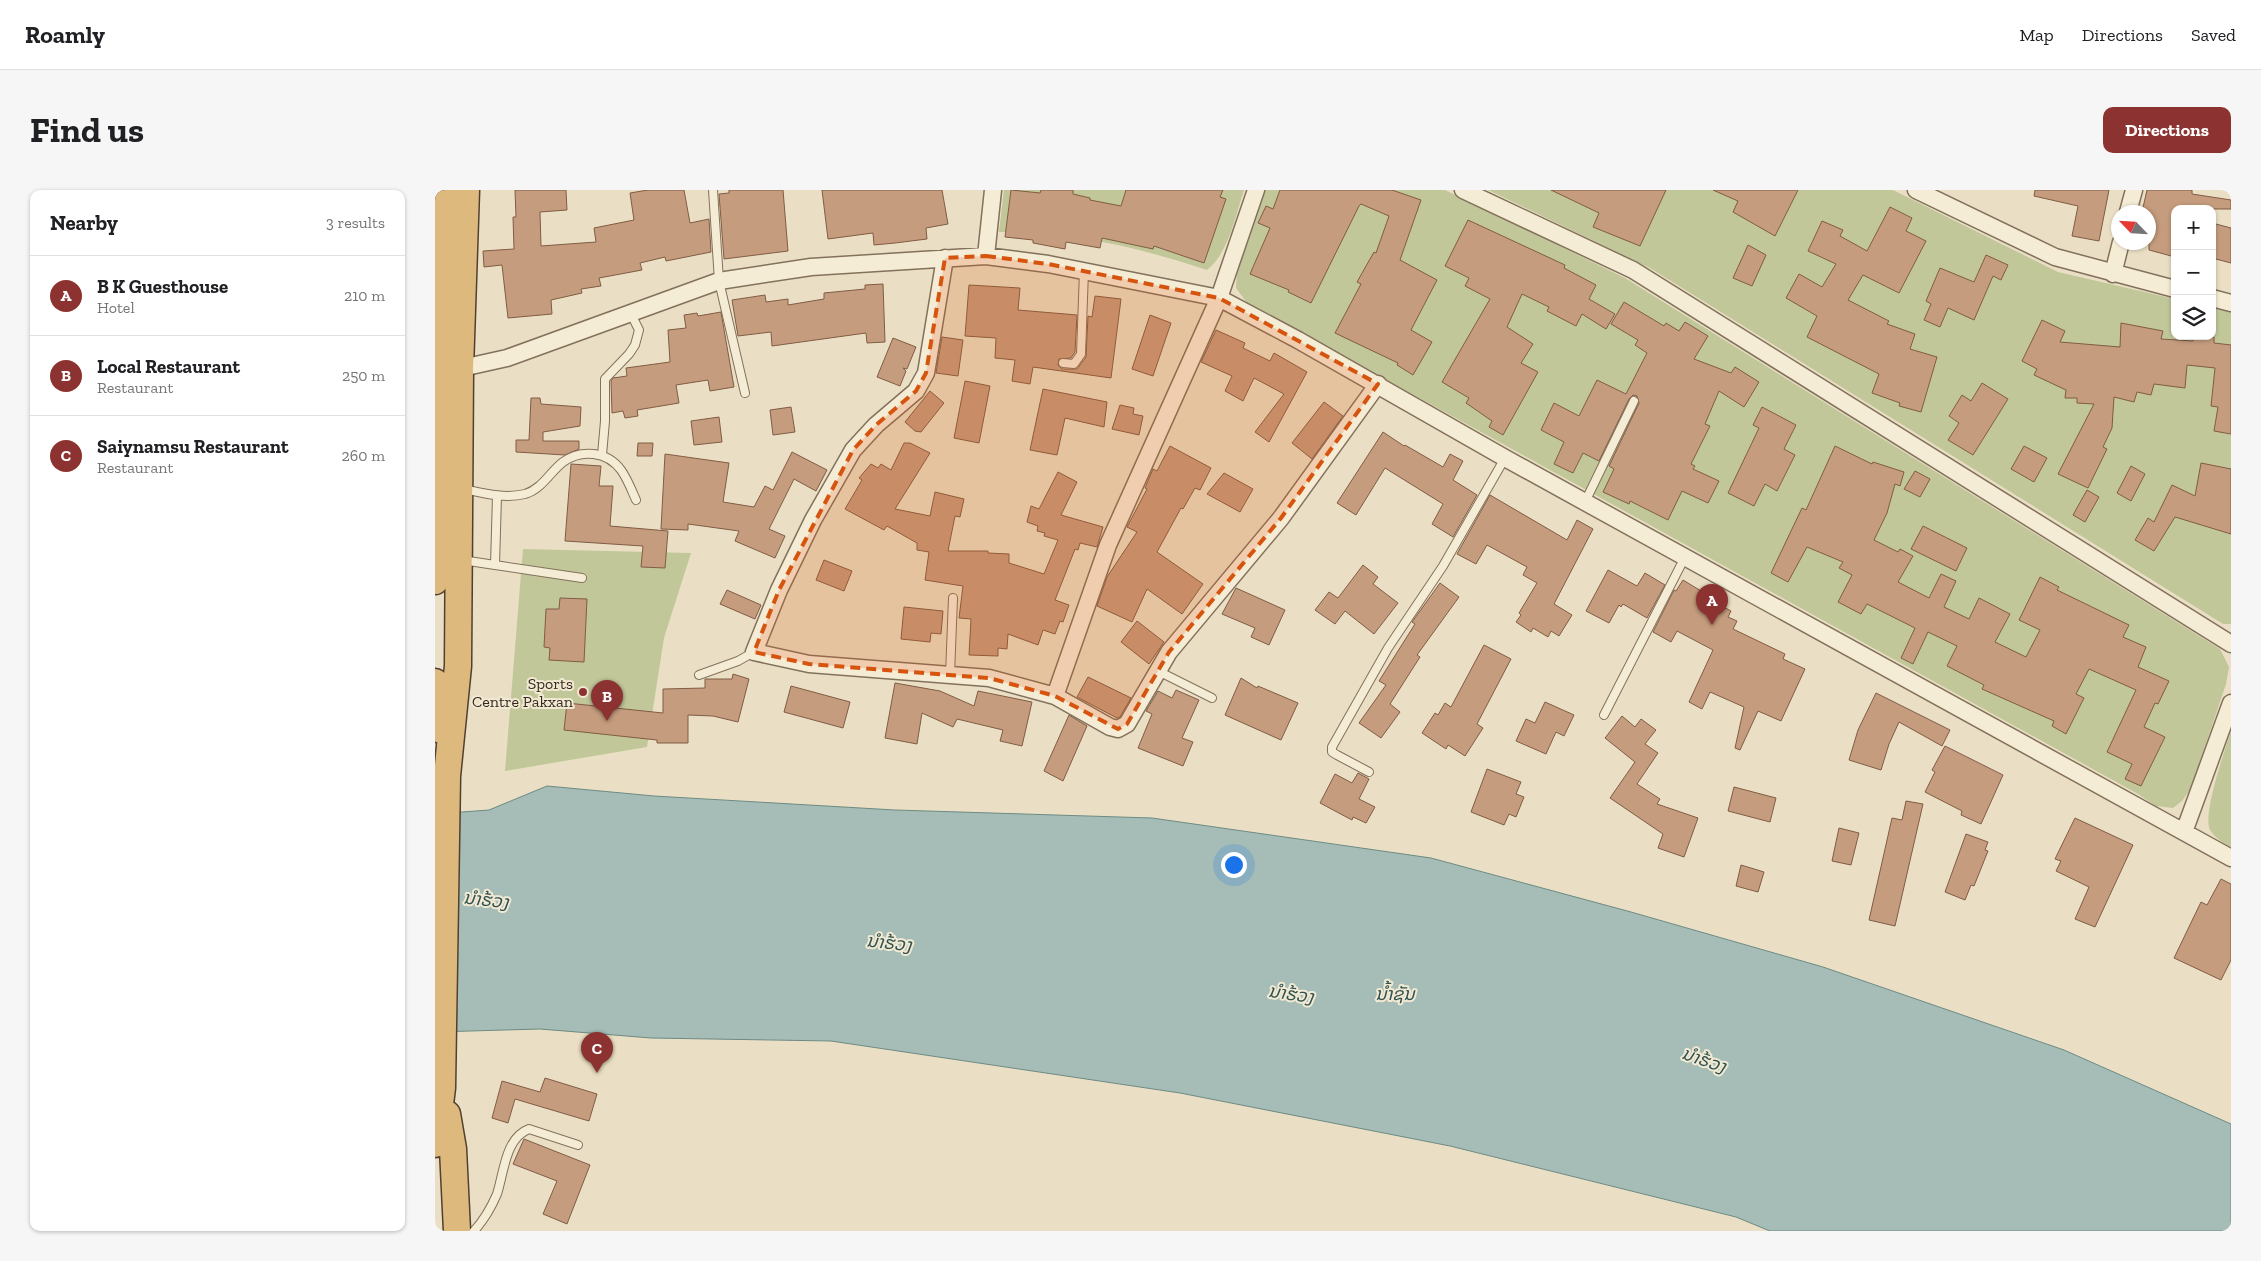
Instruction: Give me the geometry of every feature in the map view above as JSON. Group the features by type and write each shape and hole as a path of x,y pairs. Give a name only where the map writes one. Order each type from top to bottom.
{"highway":[{"path":"444,190 438,283 449,371 437,403 444,494"},
{"path":"435,1144 442,1088 447,776 458,666 445,563 444,494 449,371 466,190"},
{"path":"435,682 447,776"},
{"path":"442,1088 453,1149 457,1231"}],"street":[{"path":"986,256 993,190"},
{"path":"1055,696 1108,545 1219,298 1255,190"},
{"path":"1463,190 1633,270 2231,644"},
{"path":"1916,190 2055,257 2171,288"},
{"path":"2130,205 2134,190"},
{"path":"2113,274 2119,250"},
{"path":"449,371 507,358 719,281 811,267 986,256 1084,270 1219,298 1378,384 1505,458 2231,858"},
{"path":"945,258 926,373 916,391 876,424 853,450 813,520 783,581 754,652 809,664 989,678 1055,696 1110,727 1118,729 1127,724 1169,652 1281,518 1378,384"},
{"path":"2216,299 2231,303"},
{"path":"2184,832 2231,703"}],"lane":[{"path":"713,190 719,281 745,393"},
{"path":"1063,363 1074,364 1081,354 1084,270"},
{"path":"601,455 605,422 605,379 635,345 639,330 631,314"},
{"path":"1585,502 1634,401"},
{"path":"444,494 497,496 525,494 541,485 563,462 576,456 590,453 601,455 620,469 637,500"},
{"path":"1369,772 1332,752 1333,747 1388,648 1443,566 1505,458"},
{"path":"495,566 497,496"},
{"path":"1604,715 1685,557"},
{"path":"445,563 495,566 582,578"},
{"path":"950,675 953,598"},
{"path":"699,674 738,661 754,652"},
{"path":"1158,671 1212,698"},
{"path":"474,1231 486,1218 497,1194 509,1151 522,1132 529,1129 578,1145"}],"highlighted area":[{"path":"986,256 1048,264 1219,298 1378,384 1281,518 1169,652 1127,724 1118,729 1055,696 989,678 809,664 754,652 779,590 853,450 876,425 916,391 926,373 945,258"}],"green space":[{"path":"1004,190 1244,190 1226,244 1215,263 1207,270 1156,254 1105,242 1053,235 999,232"},
{"path":"1264,190 1445,190 1625,278 2220,649 2229,667 2226,684 2191,788 2182,801 2173,808 2156,806 2138,794 1247,303 1236,288 1237,266"},
{"path":"1488,190 1893,190 2058,272 2171,298 2171,340 2216,340 2216,309 2231,312 2231,624 2223,624 1650,268"},
{"name":"Sports Centre Pakxan","path":"523,549 691,553 664,638 647,747 505,771"},
{"path":"2231,732 2231,847 2214,835 2210,830 2208,822 2215,782"}],"water":[{"name":"ນ້ຳຊັນ","path":"547,786 654,796 895,810 1152,818 1431,858 1631,912 1823,967 2064,1050 2231,1124 2231,1231 1770,1231 1736,1217 1450,1146 1180,1093 831,1041 651,1038 540,1029 435,1032 435,814 489,810"}],"building":[{"path":"515,190 566,190 567,210 540,212 541,246 596,242 594,228 634,220 630,193 648,190 684,190 690,223 709,219 711,252 666,261 665,257 640,263 642,270 599,278 601,286 581,289 582,293 551,300 552,314 508,318 502,265 484,267 483,251 514,249 513,217 516,217"},
{"path":"729,190 783,190 788,251 724,259 719,194 729,193"},
{"path":"822,190 942,190 948,224 926,228 927,239 874,245 873,233 828,239"},
{"path":"1011,190 1040,193 1041,190 1073,190 1073,194 1090,198 1090,200 1121,206 1126,190 1223,190 1220,197 1226,199 1204,263 1154,246 1153,249 1102,238 1100,248 1066,242 1065,249 1033,243 1033,240 1005,237"},
{"path":"1280,190 1392,190 1421,200 1400,260 1437,280 1411,330 1432,342 1413,375 1397,365 1398,363 1335,333 1361,284 1357,282 1374,252 1376,253 1389,216 1361,204 1359,206 1311,303 1288,292 1289,290 1250,274 1270,228 1258,223 1266,206 1273,209"},
{"path":"1551,190 1666,190 1640,246 1593,227 1599,213"},
{"path":"1713,190 1798,190 1775,236 1733,212 1738,201"},
{"path":"2035,190 2109,190 2099,241 2072,236 2078,206 2034,196"},
{"path":"2147,190 2192,190 2192,194 2231,200 2231,209 2216,209 2216,205 2171,205 2171,256 2149,250 2156,250 2156,205 2144,205"},
{"path":"1890,207 1912,218 1906,231 1926,241 1899,293 1863,275 1848,300 1889,321 1887,324 1915,334 1910,349 1937,357 1921,412 1899,406 1900,403 1872,393 1879,374 1807,337 1817,316 1786,298 1799,274 1822,287 1836,264 1808,251 1822,221 1843,230 1840,236 1867,251"},
{"path":"1468,220 1565,265 1564,268 1596,285 1589,299 1615,314 1606,329 1582,314 1576,326 1547,311 1549,307 1522,294 1507,327 1533,344 1521,363 1538,372 1503,435 1489,427 1492,421 1466,403 1469,398 1442,382 1490,299 1465,286 1469,278 1445,266"},
{"path":"2216,224 2231,228 2231,263 2216,259"},
{"path":"1748,245 1766,255 1752,286 1733,278"},
{"path":"1986,255 2008,265 2001,280 1993,276 1974,320 1948,308 1940,327 1924,320 1931,304 1926,301 1940,268 1974,282"},
{"path":"883,284 885,342 867,343 866,333 772,346 771,332 738,336 732,300 765,295 766,302 788,299 788,305 824,299 824,293 865,289 865,285"},
{"path":"969,285 1020,288 1018,310 1077,315 1075,352 1071,358 1059,359 1058,365 1062,369 1077,369 1086,357 1088,316 1092,317 1095,296 1121,299 1111,378 1033,367 1030,384 1012,381 1015,360 995,358 996,338 965,336"},
{"path":"1624,302 1664,326 1666,323 1679,331 1685,322 1708,336 1694,359 1731,373 1735,367 1759,382 1744,407 1719,391 1705,424 1710,426 1691,464 1695,466 1693,469 1719,481 1708,503 1682,491 1668,520 1630,501 1629,504 1603,492 1614,469 1609,466 1639,403 1637,396 1633,395 1629,399 1599,461 1583,453 1573,473 1554,464 1564,442 1541,430 1554,403 1579,416 1597,380 1626,394 1647,353 1635,345 1638,340 1611,324"},
{"path":"721,312 734,387 710,391 708,380 676,385 679,403 637,410 638,416 625,418 623,411 612,413 611,381 613,378 627,376 626,368 670,362 668,330 686,328 684,315 697,313 698,316"},
{"path":"1150,315 1171,323 1153,376 1132,369"},
{"path":"2042,320 2065,331 2060,342 2120,347 2121,323 2163,331 2161,339 2214,340 2214,343 2231,345 2231,434 2214,431 2218,407 2211,406 2215,368 2187,365 2185,388 2154,384 2151,395 2137,392 2134,402 2114,397 2112,428 2103,447 2107,449 2088,488 2058,474 2094,404 2077,403 2077,398 2065,398 2066,390 2034,375 2037,369 2022,361"},
{"path":"1216,330 1245,343 1243,348 1270,361 1274,353 1307,372 1269,442 1255,432 1284,394 1254,378 1243,401 1225,391 1232,376 1201,362"},
{"path":"942,337 963,340 958,376 936,373"},
{"path":"893,338 916,347 907,369 903,368 906,371 900,386 877,377"},
{"path":"965,381 990,386 979,443 954,438"},
{"path":"1982,383 2008,399 1973,455 1948,440 1959,423 1949,416 1962,395 1971,401"},
{"path":"1043,389 1107,402 1104,427 1065,418 1057,455 1030,450"},
{"path":"930,391 944,403 921,432 915,431 905,422"},
{"path":"531,398 540,398 541,404 581,407 580,426 543,432 543,441 579,441 579,449 565,455 516,452 516,440 529,440"},
{"path":"1324,402 1343,416 1312,459 1292,443"},
{"path":"1120,405 1134,408 1133,414 1143,416 1139,435 1112,429"},
{"path":"791,407 795,432 773,435 770,410"},
{"path":"1762,407 1796,425 1784,449 1795,455 1777,491 1765,484 1754,506 1728,493 1759,428 1753,425"},
{"path":"719,417 722,442 694,445 691,421"},
{"path":"1383,432 1404,446 1443,467 1450,454 1463,461 1453,480 1477,495 1453,537 1432,524 1443,504 1385,468 1356,515 1337,503"},
{"path":"638,443 653,443 652,456 637,456"},
{"path":"904,443 910,443 930,453 895,509 930,516 935,492 964,499 960,517 955,516 948,551 988,551 988,553 1009,554 1009,563 1044,574 1058,540 1044,536 1045,533 1037,531 1038,526 1027,522 1031,506 1039,509 1058,472 1077,482 1061,515 1103,527 1097,547 1080,543 1078,550 1075,549 1055,600 1069,605 1063,622 1060,621 1055,634 1043,630 1038,645 1008,634 1007,649 998,648 998,656 969,655 971,619 959,618 963,586 925,580 929,552 917,550 917,543 887,526 884,530 845,509 862,480 859,478 871,464 878,468 881,464 891,470"},
{"path":"1170,446 1211,468 1200,490 1195,488 1183,509 1181,508 1157,552 1203,584 1182,614 1147,589 1132,622 1097,606 1107,577 1137,532 1127,527 1147,489 1145,488 1153,469 1157,471"},
{"path":"1835,446 1872,464 1873,462 1904,472 1900,486 1895,484 1887,513 1874,540 1898,552 1900,549 1913,556 1898,582 1929,598 1941,574 1956,581 1944,607 1969,619 1979,598 2010,614 1995,642 2026,657 2040,630 2019,620 2040,577 2059,587 2057,590 2129,625 2123,637 2146,647 2138,667 2169,681 2158,704 2155,703 2144,727 2165,737 2141,786 2125,779 2132,764 2107,752 2136,690 2089,669 2076,694 2084,698 2066,734 2052,726 2054,721 1982,689 1984,685 1947,666 1957,646 1928,632 1913,664 1901,658 1915,628 1867,604 1861,614 1838,602 1852,575 1839,568 1843,562 1807,547 1788,582 1771,573 1802,508 1806,510"},
{"path":"2024,446 2047,458 2034,482 2011,469"},
{"path":"792,452 827,470 816,491 794,479 769,529 785,536 775,558 735,541 739,531 688,524 688,530 661,529 665,454 729,463 723,502 754,507 765,486 773,490"},
{"path":"2201,463 2231,469 2231,534 2175,517 2154,551 2135,540 2148,518 2154,522 2172,485 2195,496"},
{"path":"571,464 601,466 599,486 613,486 610,526 668,531 665,568 641,567 643,546 565,541"},
{"path":"2131,466 2145,474 2131,501 2117,493"},
{"path":"1915,471 1930,479 1920,497 1904,489"},
{"path":"1224,473 1253,489 1240,512 1207,494"},
{"path":"2087,490 2099,497 2085,522 2073,515"},
{"path":"1490,495 1567,540 1577,520 1593,529 1554,604 1572,615 1559,636 1551,631 1548,637 1533,628 1531,632 1516,622 1521,615 1519,613 1537,583 1523,575 1527,567 1487,545 1476,564 1457,554"},
{"path":"1923,526 1967,548 1956,571 1911,549"},
{"path":"824,560 852,571 844,591 816,580"},
{"path":"1363,565 1378,577 1373,584 1398,603 1374,634 1345,611 1335,624 1315,610 1329,592 1338,598"},
{"path":"1608,570 1637,586 1645,573 1665,585 1647,618 1623,604 1621,607 1619,605 1609,623 1586,611"},
{"path":"1683,580 1701,591 1699,594 1731,611 1728,617 1737,621 1733,629 1785,654 1783,659 1805,669 1781,721 1758,711 1740,750 1735,748 1744,707 1710,692 1702,709 1689,702 1713,650 1677,631 1671,642 1653,632 1674,590 1676,591"},
{"path":"1440,583 1459,597 1417,655 1420,657 1390,704 1400,712 1381,738 1359,723 1386,685 1379,681 1415,624 1412,622"},
{"path":"1236,588 1285,610 1269,645 1251,637 1255,628 1222,614"},
{"path":"727,590 761,605 755,619 720,604"},
{"path":"560,598 587,599 584,662 549,660 550,648 544,647 546,609 559,609"},
{"path":"904,607 943,611 941,634 931,633 930,642 901,639"},
{"path":"1137,621 1164,642 1149,664 1121,642"},
{"path":"1484,645 1511,659 1477,724 1483,728 1465,756 1448,745 1446,749 1422,733 1435,713 1438,715 1445,703 1451,707"},
{"path":"733,674 749,679 738,722 713,716 688,715 688,743 657,743 657,740 564,730 567,703 663,713 663,689 705,688 705,679 732,679"},
{"path":"1088,677 1131,698 1120,717 1117,718 1077,697"},
{"path":"1241,678 1257,688 1258,686 1298,703 1281,740 1225,715"},
{"path":"895,683 940,691 974,706 978,691 1032,702 1022,746 1000,741 1003,730 957,719 953,727 922,713 917,744 885,738"},
{"path":"791,686 850,702 843,728 784,712"},
{"path":"1176,690 1199,700 1182,738 1193,742 1183,766 1138,748 1152,714 1146,711 1158,691 1172,698"},
{"path":"1876,693 1950,730 1942,746 1899,722 1889,744 1881,770 1849,760 1858,730"},
{"path":"1545,702 1574,715 1564,736 1556,732 1546,754 1516,741 1526,719 1535,723"},
{"path":"1069,715 1087,726 1063,781 1044,771"},
{"path":"1622,716 1635,727 1641,719 1656,730 1645,744 1658,753 1637,784 1660,799 1657,804 1698,818 1684,857 1658,848 1663,834 1610,798 1635,762 1605,738"},
{"path":"1945,746 2003,775 1981,824 1961,815 1962,811 1925,792 1935,772 1932,770"},
{"path":"1487,769 1521,782 1516,794 1524,797 1516,817 1509,814 1504,825 1471,812"},
{"path":"1358,773 1369,779 1359,799 1375,807 1366,823 1353,817 1352,820 1320,803 1335,774 1352,783"},
{"path":"1734,787 1776,798 1770,822 1728,811"},
{"path":"1906,801 1923,804 1895,926 1869,920 1892,818 1902,820"},
{"path":"2075,818 2133,845 2095,927 2075,919 2089,887 2056,871 2061,861 2055,859"},
{"path":"1839,828 1859,833 1851,865 1832,861"},
{"path":"1966,834 1988,842 1985,850 1988,851 1974,886 1971,885 1965,900 1945,892"},
{"path":"1741,865 1764,872 1758,892 1736,886"},
{"path":"2221,879 2231,884 2231,960 2221,980 2174,958 2201,902 2207,905"},
{"path":"545,1078 597,1094 589,1121 515,1099 508,1123 492,1118 502,1081 540,1092"},
{"path":"524,1139 590,1165 567,1224 543,1214 557,1181 513,1164"}],"place":[{"name":"B K Guesthouse","path":"1712,625"},
{"name":"Sports Centre Pakxan","path":"583,692"},
{"name":"Local Restaurant","path":"607,721"},
{"name":"Saiynamsu Restaurant","path":"597,1073"}],"water label":[{"name":"ນຳ້ຮວງ","path":"486,900"},
{"name":"ນຳ້ຮວງ","path":"889,943"},
{"name":"ນຳ້ຮວງ","path":"1291,994"},
{"name":"ນຳ້ຮວງ","path":"1704,1060"}]}
